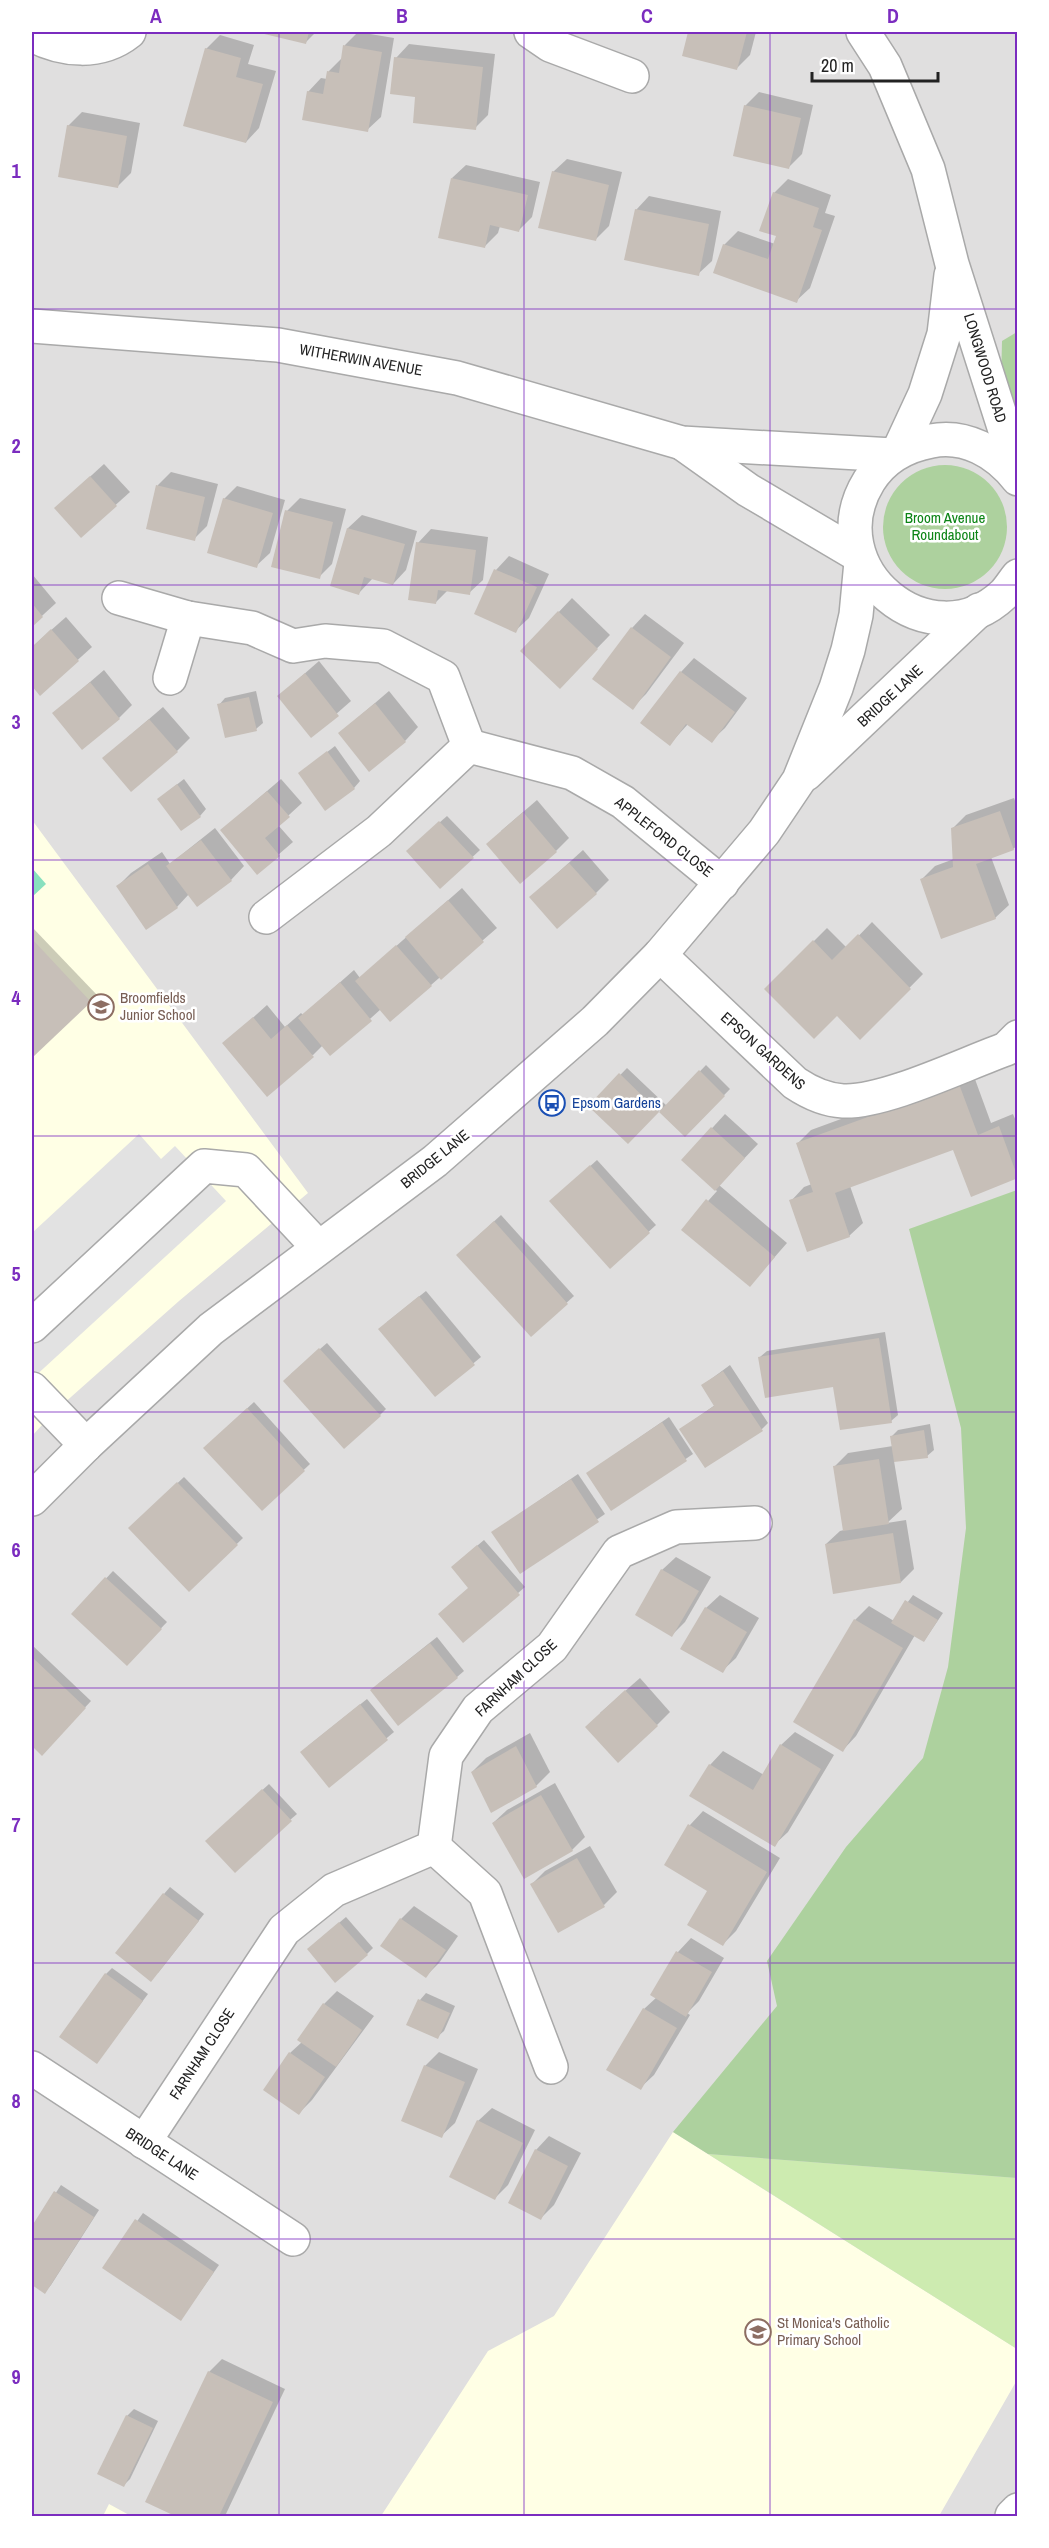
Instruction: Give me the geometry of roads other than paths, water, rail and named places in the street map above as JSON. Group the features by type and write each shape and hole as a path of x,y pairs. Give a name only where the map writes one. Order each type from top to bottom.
{"street":[{"path":"32,36 48,43 82,50 120,39 129,32"},
{"path":"531,32 550,45 632,76"},
{"name":"LONGWOOD ROAD","path":"863,32 885,66 928,169 952,264 1017,471"},
{"name":"LONGWOOD ROAD","path":"896,452 925,394 945,334 952,264"},
{"name":"WITHERWIN AVENUE","path":"32,326 278,345 457,378 682,444 896,452"},
{"path":"1017,479 1007,465 987,450 964,442 939,439 915,444 896,452 875,471 862,491 856,514 855,538 860,558 873,582 890,599 910,611 933,617 957,617 996,606 1017,576"},
{"name":"WITHERWIN AVENUE","path":"682,444 748,490 860,558"},
{"name":"BRIDGE LANE","path":"32,1499 86,1445 211,1329 461,1138 595,1021 660,955 764,832 799,780 836,688 848,650 856,615 860,558"},
{"path":"119,598 188,618 252,628 293,646 325,641 383,646 443,677 469,746 379,831 266,917"},
{"name":"BRIDGE LANE","path":"799,780 996,606"},
{"path":"170,678 188,618"},
{"name":"APPLEFORD CLOSE","path":"469,746 572,773 623,802 722,883"},
{"name":"EPSON GARDENS","path":"660,955 795,1083 810,1093 826,1098 843,1101 893,1091 1006,1049 1017,1037"},
{"path":"32,1326 204,1166 246,1170 318,1247"},
{"path":"32,1389 52,1413 86,1445"},
{"name":"FARNHAM CLOSE","path":"144,2142 284,1930 334,1890 434,1847 446,1756 478,1709 552,1647 619,1552 676,1527 755,1523"},
{"path":"434,1847 485,1893 551,2067"},
{"name":"BRIDGE LANE","path":"32,2068 293,2239"},
{"path":"1012,2517 1017,2510"}],"place":[{"name":"Broomfields Junior School","path":"101,1007"},
{"name":"Epsom Gardens","path":"552,1103"},
{"name":"St Monica's Catholic Primary School","path":"758,2332"}],"park label":[{"name":"Broom Avenue Roundabout","path":"945,526"}]}
